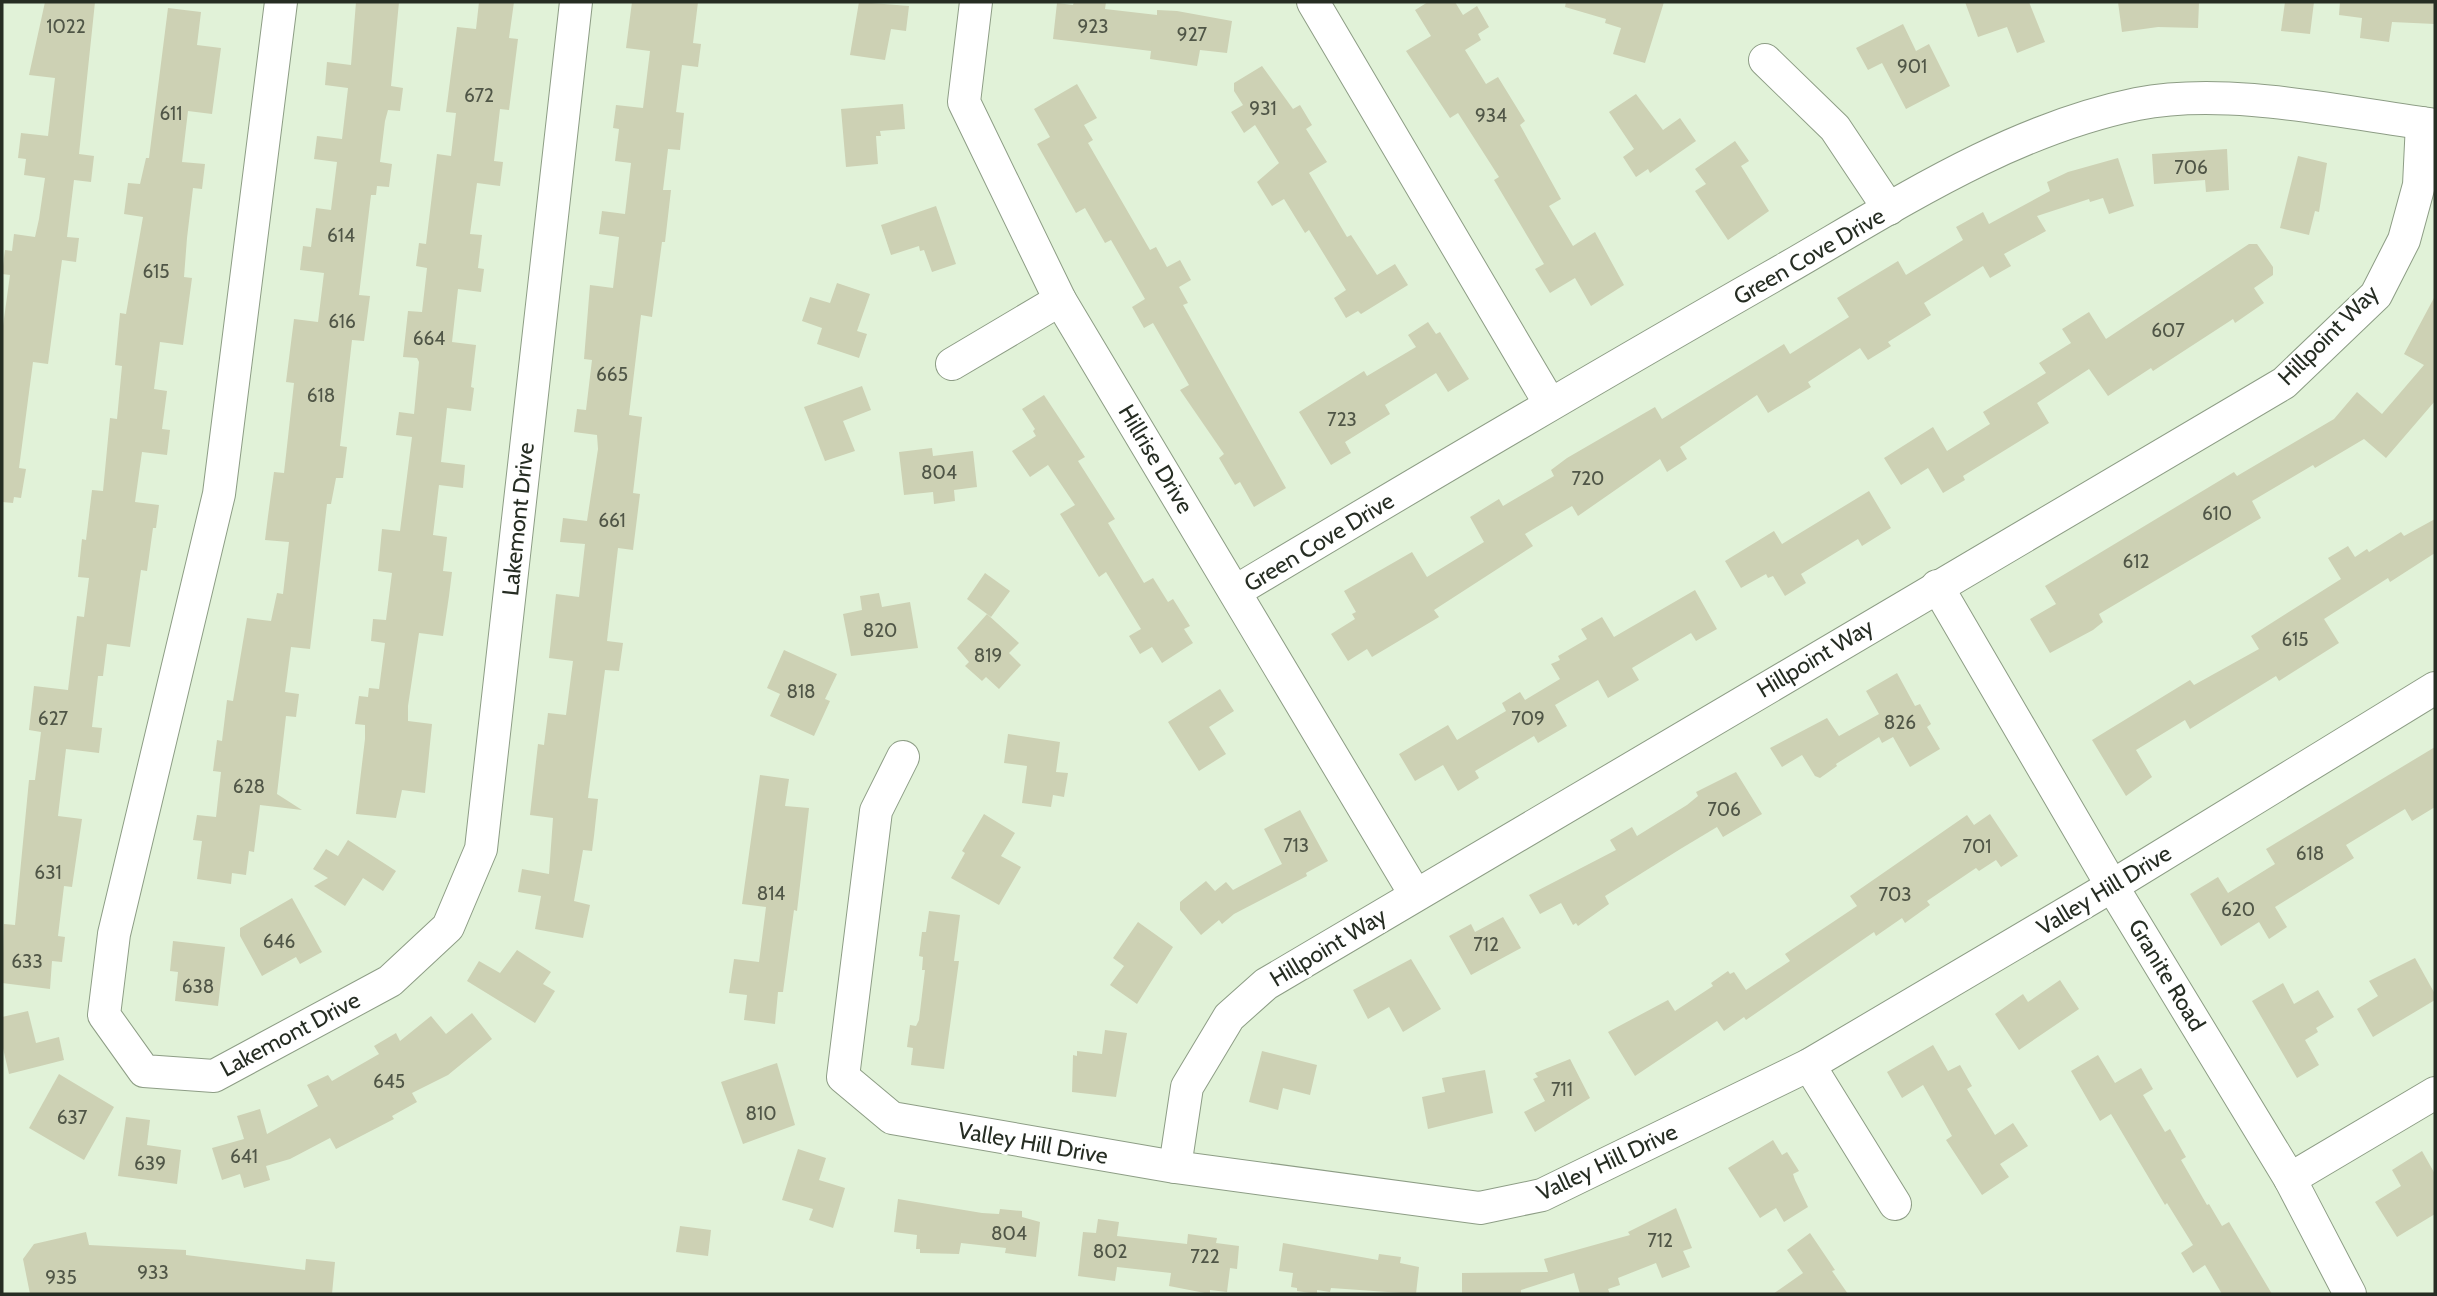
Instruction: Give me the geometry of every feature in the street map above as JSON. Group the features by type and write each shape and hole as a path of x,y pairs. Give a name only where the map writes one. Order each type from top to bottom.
{"street":[{"name":"Lakemont Drive","path":"281,2 219,494 114,934 104,1016 144,1071 214,1076 390,981 448,927 481,849 576,2"},
{"name":"Hillrise Drive","path":"976,2 964,102 1060,300 1415,894"},
{"path":"1313,2 1550,404"},
{"path":"1765,60 1835,128 1889,209"},
{"name":"Green Cove Drive","path":"1236,592 1550,404 1889,209 2026,136 2139,104 2229,98 2429,124"},
{"name":"Hillpoint Way","path":"1175,1167 1188,1087 1229,1017 1266,984 2284,383 2376,295 2404,240 2419,185 2429,124"},
{"path":"952,364 1060,300"},
{"name":"Granite Road","path":"1937,586 2112,886 2290,1179 2350,1294"},
{"name":"Valley Hill Drive","path":"903,757 876,811 842,1077 892,1118 1175,1167 1480,1208 1542,1195 1810,1065 2112,886 2435,688"},
{"path":"1810,1065 1895,1204"},
{"path":"2290,1179 2435,1093"}],"building":[{"path":"45,2 95,2 79,154 94,156 91,182 74,180 67,237 79,238 76,262 62,260 48,364 33,362 19,468 26,469 21,498 14,497 13,503 2,502 2,333 10,275 2,274 5,250 12,251 14,234 35,237 39,219 45,178 24,175 26,159 18,158 21,133 48,136 55,78 29,75"},
{"path":"356,2 399,2 391,86 403,88 400,111 388,110 385,121 380,162 392,164 389,187 377,186 376,195 371,195 359,295 370,296 364,341 352,340 340,446 347,447 343,478 336,478 331,504 327,504 310,649 291,647 285,692 299,694 296,717 286,716 277,794 302,810 260,805 254,852 249,851 246,875 232,873 231,884 197,879 202,841 193,840 197,815 216,817 221,772 213,771 217,740 222,741 227,700 233,701 247,618 271,621 277,593 283,594 289,542 265,540 274,472 284,473 294,383 286,382 294,319 318,322 324,273 300,270 303,246 311,247 316,208 331,210 337,162 314,159 317,136 342,139 348,88 325,85 327,62 351,65"},
{"path":"479,2 514,2 509,38 518,39 509,110 500,109 494,161 503,162 500,186 477,183 470,234 482,235 478,268 484,269 481,292 458,289 452,342 476,345 471,387 474,388 471,411 447,408 441,462 465,465 463,488 439,485 433,535 447,537 443,571 452,572 449,596 443,636 419,633 408,706 408,721 432,724 425,793 402,790 396,818 356,814 365,739 365,725 355,724 359,696 368,697 369,688 379,689 385,643 371,641 373,619 386,620 392,573 378,571 382,529 400,531 412,437 396,435 399,412 414,414 419,362 417,358 403,357 408,311 422,312 427,268 416,266 419,243 426,244 437,154 451,156 456,113 446,112 457,27 476,29"},
{"path":"632,2 698,2 693,43 701,44 698,67 682,65 676,112 684,113 680,150 668,149 663,190 671,190 665,242 662,242 652,317 641,315 629,415 642,417 633,493 640,494 633,550 618,548 607,641 623,643 619,671 605,670 588,798 598,799 592,851 583,850 574,901 590,905 583,938 535,929 541,896 518,892 522,869 549,874 553,818 530,815 538,744 544,745 548,713 566,715 573,661 549,658 556,594 579,597 585,544 560,542 563,518 587,521 598,449 597,435 574,432 577,409 586,410 592,360 584,359 590,285 613,288 619,237 599,234 602,211 625,214 631,163 615,161 619,129 613,128 616,105 643,108 650,51 626,48"},
{"path":"859,2 909,6 906,31 891,29 885,60 850,55"},
{"path":"1074,2 1106,2 1105,9 1157,15 1157,10 1177,11 1232,21 1227,53 1200,50 1197,66 1150,59 1151,51 1053,39 1057,3 1073,5"},
{"path":"1428,2 1455,2 1463,15 1477,6 1489,27 1478,34 1481,40 1465,50 1486,84 1498,77 1525,121 1520,125 1561,199 1549,206 1573,246 1595,232 1624,285 1591,306 1575,278 1550,293 1535,269 1544,264 1494,180 1499,177 1458,113 1450,118 1406,51 1431,36 1415,10"},
{"path":"1566,2 1664,2 1645,63 1613,54 1621,28 1605,23 1606,19 1565,7"},
{"path":"1965,2 2029,2 2045,42 2017,53 2007,27 1978,37"},
{"path":"2118,2 2199,2 2198,28 2158,27 2122,32"},
{"path":"2285,2 2314,2 2310,34 2281,31"},
{"path":"2340,2 2435,2 2435,24 2392,22 2389,42 2360,38 2362,18 2339,15"},
{"path":"168,8 201,12 197,45 221,48 212,114 188,111 182,162 205,164 202,189 193,188 184,277 192,278 183,345 160,342 154,389 167,391 162,429 170,430 167,455 142,452 135,502 159,505 156,528 153,528 147,571 141,570 130,647 107,644 103,676 98,676 92,727 102,728 99,753 66,749 58,816 82,819 72,887 64,886 58,936 65,937 62,962 52,961 50,989 2,983 4,924 15,925 29,780 35,780 41,732 29,730 34,686 68,690 77,616 84,617 89,578 78,577 82,539 86,540 92,490 103,491 110,418 117,419 122,366 115,365 120,313 126,314 143,217 124,214 128,183 140,184 146,158 149,158"},
{"path":"1903,24 1916,51 1929,44 1950,86 1906,109 1882,63 1868,70 1856,48"},
{"path":"1262,66 1293,109 1300,105 1312,125 1306,129 1327,162 1309,173 1347,237 1351,235 1377,275 1395,264 1408,285 1361,314 1358,311 1346,318 1334,298 1346,290 1309,230 1305,233 1284,199 1272,206 1257,182 1279,163 1255,125 1244,133 1231,112 1243,105 1234,91 1234,83"},
{"path":"1077,84 1097,118 1084,125 1093,140 1088,143 1150,250 1156,247 1167,267 1180,260 1191,280 1179,287 1188,303 1183,305 1286,488 1254,507 1240,482 1235,485 1219,458 1224,454 1180,390 1189,385 1153,323 1144,328 1132,307 1145,299 1111,240 1105,243 1085,208 1076,213 1037,144 1050,137 1034,109"},
{"path":"1636,94 1663,130 1680,118 1696,141 1650,173 1648,169 1636,177 1623,157 1634,149 1609,112"},
{"path":"903,104 905,129 880,131 881,136 876,136 878,164 846,167 841,109"},
{"path":"1735,141 1749,161 1741,166 1769,211 1728,240 1695,191 1706,184 1695,169"},
{"path":"2227,149 2229,190 2206,192 2205,180 2154,184 2152,154"},
{"path":"2298,156 2327,163 2319,212 2315,211 2309,235 2280,228"},
{"path":"2118,158 2134,206 2109,214 2103,198 2090,202 2089,199 2037,216 2046,231 2004,254 2011,266 1990,278 1983,266 1924,303 1931,315 1888,342 1891,346 1868,360 1860,348 1808,382 1811,387 1768,413 1757,395 1680,447 1687,459 1667,472 1660,459 1578,516 1572,506 1525,534 1533,546 1434,610 1439,617 1372,657 1367,649 1348,661 1331,634 1355,619 1352,614 1356,612 1344,591 1412,552 1427,577 1484,542 1470,517 1499,499 1503,506 1554,476 1551,470 1567,458 1655,407 1662,419 1784,344 1790,354 1849,317 1837,298 1898,261 1906,275 1963,240 1956,227 1983,212 1989,224 2050,191 2047,182 2068,172"},
{"path":"936,206 956,264 932,272 924,250 920,251 919,246 891,255 881,225"},
{"path":"2249,244 2257,244 2273,267 2273,275 2254,288 2264,303 2235,323 2233,319 2153,371 2151,368 2108,396 2089,369 2037,403 2049,423 1963,476 1965,480 1943,493 1928,468 1901,485 1884,458 1933,427 1947,451 1990,424 1983,412 2046,373 2039,363 2071,343 2062,329 2089,312 2106,339"},
{"path":"837,283 870,294 857,331 867,334 859,358 817,344 822,328 802,321 810,297 830,303"},
{"path":"2435,296 2435,401 2386,458 2364,439 2315,468 2313,465 2252,501 2261,518 2099,614 2103,622 2093,630 2050,653 2030,619 2056,604 2045,586 2234,472 2237,476 2334,419 2357,392 2382,414 2424,365 2404,354"},
{"path":"1428,322 1436,334 1440,332 1469,379 1448,392 1436,373 1385,405 1390,414 1345,442 1351,453 1331,465 1299,412 1364,371 1367,376 1416,347 1408,335"},
{"path":"862,386 871,410 843,421 855,451 825,461 804,407"},
{"path":"1044,395 1085,457 1078,461 1115,519 1108,523 1144,583 1153,578 1168,602 1173,599 1190,626 1184,629 1193,643 1162,663 1152,647 1140,654 1129,636 1141,629 1106,572 1099,577 1060,514 1075,505 1048,465 1030,477 1012,451 1036,436 1033,431 1035,429 1022,409"},
{"path":"932,448 933,456 973,451 977,487 954,490 955,501 934,504 933,492 904,495 899,452"},
{"path":"1869,491 1891,528 1862,546 1858,539 1801,574 1806,583 1785,596 1773,576 1768,578 1766,574 1741,588 1725,561 1774,531 1782,544"},
{"path":"2435,519 2435,553 2390,582 2388,578 2324,619 2339,643 2279,681 2276,676 2190,729 2185,720 2136,750 2152,777 2126,796 2092,740 2190,680 2194,685 2259,649 2251,636 2341,579 2328,558 2348,546 2355,557 2367,549 2369,552 2401,532 2404,536"},
{"path":"985,573 1010,591 991,617 967,599"},
{"path":"1695,590 1717,629 1696,641 1691,633 1632,668 1639,680 1608,698 1598,680 1555,705 1567,726 1538,743 1534,736 1475,771 1479,778 1458,791 1443,765 1415,781 1399,754 1448,725 1457,740 1506,711 1502,703 1520,692 1525,700 1560,679 1551,664 1560,660 1558,656 1587,639 1581,629 1602,617 1614,637"},
{"path":"879,593 882,607 910,602 918,648 851,656 843,614 862,610 860,596"},
{"path":"987,614 1019,643 1009,653 1021,665 999,689 986,677 982,681 965,666 969,662 957,648"},
{"path":"784,650 837,674 825,699 830,701 814,736 770,716 780,694 767,688"},
{"path":"1897,673 1915,706 1920,704 1931,724 1927,727 1940,749 1910,767 1893,737 1882,743 1879,737 1836,764 1837,766 1820,778 1815,776 1802,755 1782,767 1770,748 1827,718 1839,736 1879,714 1866,691"},
{"path":"1220,689 1234,711 1209,727 1226,754 1199,771 1168,722"},
{"path":"1008,734 1060,742 1056,772 1068,773 1064,797 1053,795 1051,807 1022,803 1027,766 1004,763"},
{"path":"2435,747 2435,807 2412,821 2405,809 2346,845 2354,858 2275,907 2287,927 2269,939 2259,922 2221,946 2190,894 2218,877 2228,893 2275,864 2266,849"},
{"path":"1736,772 1762,814 1723,837 1717,827 1682,848 1605,896 1609,904 1578,926 1576,923 1573,925 1561,903 1540,914 1529,895 1616,850 1610,840 1632,827 1637,836 1687,805 1698,796 1696,792"},
{"path":"760,775 789,779 785,806 809,808 797,911 794,910 783,992 778,992 775,1024 744,1020 747,995 729,993 734,959 759,962 766,907 742,904"},
{"path":"1300,810 1328,861 1306,873 1307,876 1234,914 1222,924 1219,920 1201,935 1180,910 1180,902 1206,881 1215,891 1226,882 1233,890 1282,864 1264,829"},
{"path":"984,814 1015,833 1001,856 1021,867 999,905 951,878 965,853 962,851"},
{"path":"1990,814 2018,856 2001,867 1996,860 1979,871 1976,868 1927,901 1930,905 1905,923 1902,918 1876,936 1874,932 1746,1020 1744,1017 1724,1031 1717,1021 1635,1076 1608,1032 1668,1000 1675,1011 1713,986 1711,983 1728,971 1730,974 1734,972 1746,990 1790,961 1785,954 1857,906 1850,896 1967,815 1974,825"},
{"path":"348,840 396,871 383,891 363,878 345,906 314,886 328,878 313,869 326,849 338,856"},
{"path":"292,898 322,952 300,964 296,957 262,976 240,936 240,928"},
{"path":"929,911 960,915 954,961 959,961 944,1069 911,1065 913,1048 907,1047 910,1025 916,1026 919,1020 925,970 922,970 923,957 919,956 922,932 926,932"},
{"path":"1503,917 1521,948 1471,975 1449,936 1471,924 1475,932"},
{"path":"1138,922 1173,947 1137,1004 1110,985 1124,966 1113,958"},
{"path":"173,941 225,947 218,1006 175,1001 178,972 170,971"},
{"path":"517,950 551,972 543,984 555,991 535,1023 467,981 479,961 500,973"},
{"path":"2415,958 2435,994 2435,1000 2373,1037 2357,1009 2378,996 2369,981"},
{"path":"1411,959 1441,1009 1403,1032 1389,1007 1368,1019 1353,990"},
{"path":"2060,980 2079,1009 2019,1050 1995,1014 2023,994 2028,1002"},
{"path":"2283,983 2294,1004 2318,990 2334,1017 2316,1028 2318,1032 2305,1040 2319,1065 2297,1078 2252,1001"},
{"path":"28,1011 36,1043 59,1037 64,1060 9,1074 2,1044 2,1017"},
{"path":"472,1013 492,1039 448,1075 412,1093 417,1102 392,1116 394,1119 336,1149 330,1138 290,1159 266,1166 270,1180 244,1188 240,1174 222,1180 212,1148 244,1139 237,1116 260,1109 267,1134 318,1106 307,1085 328,1075 332,1081 379,1054 374,1046 396,1033 400,1041 431,1016 446,1034"},
{"path":"1105,1030 1127,1033 1116,1097 1072,1092 1073,1055 1077,1056 1077,1051 1102,1054"},
{"path":"1933,1045 1948,1071 1960,1065 1972,1086 1967,1089 1995,1135 2013,1123 2028,1146 2000,1164 2009,1177 1982,1195 1946,1140 1952,1136 1923,1085 1902,1098 1887,1072"},
{"path":"1262,1051 1317,1065 1310,1095 1283,1088 1278,1110 1249,1102"},
{"path":"2098,1055 2115,1083 2141,1068 2153,1089 2143,1095 2165,1132 2170,1129 2186,1157 2181,1160 2207,1205 2209,1204 2222,1226 2229,1222 2272,1294 2222,1294 2205,1265 2193,1273 2181,1253 2193,1245 2167,1203 2165,1205 2111,1114 2100,1121 2071,1071"},
{"path":"1570,1059 1590,1098 1535,1132 1524,1112 1545,1101 1533,1079 1538,1077 1535,1073"},
{"path":"777,1063 795,1125 743,1144 721,1082"},
{"path":"1485,1070 1493,1113 1428,1129 1422,1097 1445,1092 1442,1078"},
{"path":"59,1074 114,1107 84,1160 29,1128"},
{"path":"126,1117 150,1120 147,1145 181,1150 177,1184 118,1176"},
{"path":"1773,1140 1782,1155 1787,1152 1799,1171 1793,1174 1808,1207 1784,1222 1776,1208 1760,1218 1728,1168"},
{"path":"798,1149 826,1158 819,1180 845,1188 833,1228 809,1220 813,1209 782,1200"},
{"path":"2422,1151 2435,1174 2435,1214 2397,1237 2375,1202 2401,1186 2392,1170"},
{"path":"898,1199 982,1213 999,1214 1000,1209 1022,1211 1022,1217 1040,1222 1036,1257 1005,1253 1006,1248 961,1243 959,1254 920,1253 920,1249 916,1249 917,1235 894,1232"},
{"path":"1676,1208 1692,1248 1683,1251 1690,1267 1662,1278 1656,1263 1618,1278 1620,1285 1608,1289 1610,1294 1580,1294 1574,1273 1521,1290 1521,1294 1462,1294 1462,1273 1548,1272 1544,1259 1630,1235 1628,1232"},
{"path":"1098,1219 1119,1222 1117,1236 1187,1244 1188,1234 1217,1238 1216,1243 1239,1246 1237,1269 1230,1268 1227,1292 1210,1290 1210,1294 1169,1286 1171,1273 1117,1267 1115,1281 1078,1276 1083,1232 1096,1233"},
{"path":"680,1226 711,1230 708,1256 676,1252"},
{"path":"86,1232 89,1245 186,1250 186,1255 305,1270 306,1259 335,1262 332,1294 30,1294 23,1259 34,1244"},
{"path":"1810,1233 1848,1294 1773,1294 1803,1273 1787,1250"},
{"path":"1283,1243 1378,1260 1379,1254 1401,1257 1400,1263 1419,1267 1416,1294 1331,1288 1330,1292 1317,1290 1317,1294 1297,1291 1297,1288 1291,1287 1293,1273 1279,1271"}]}
